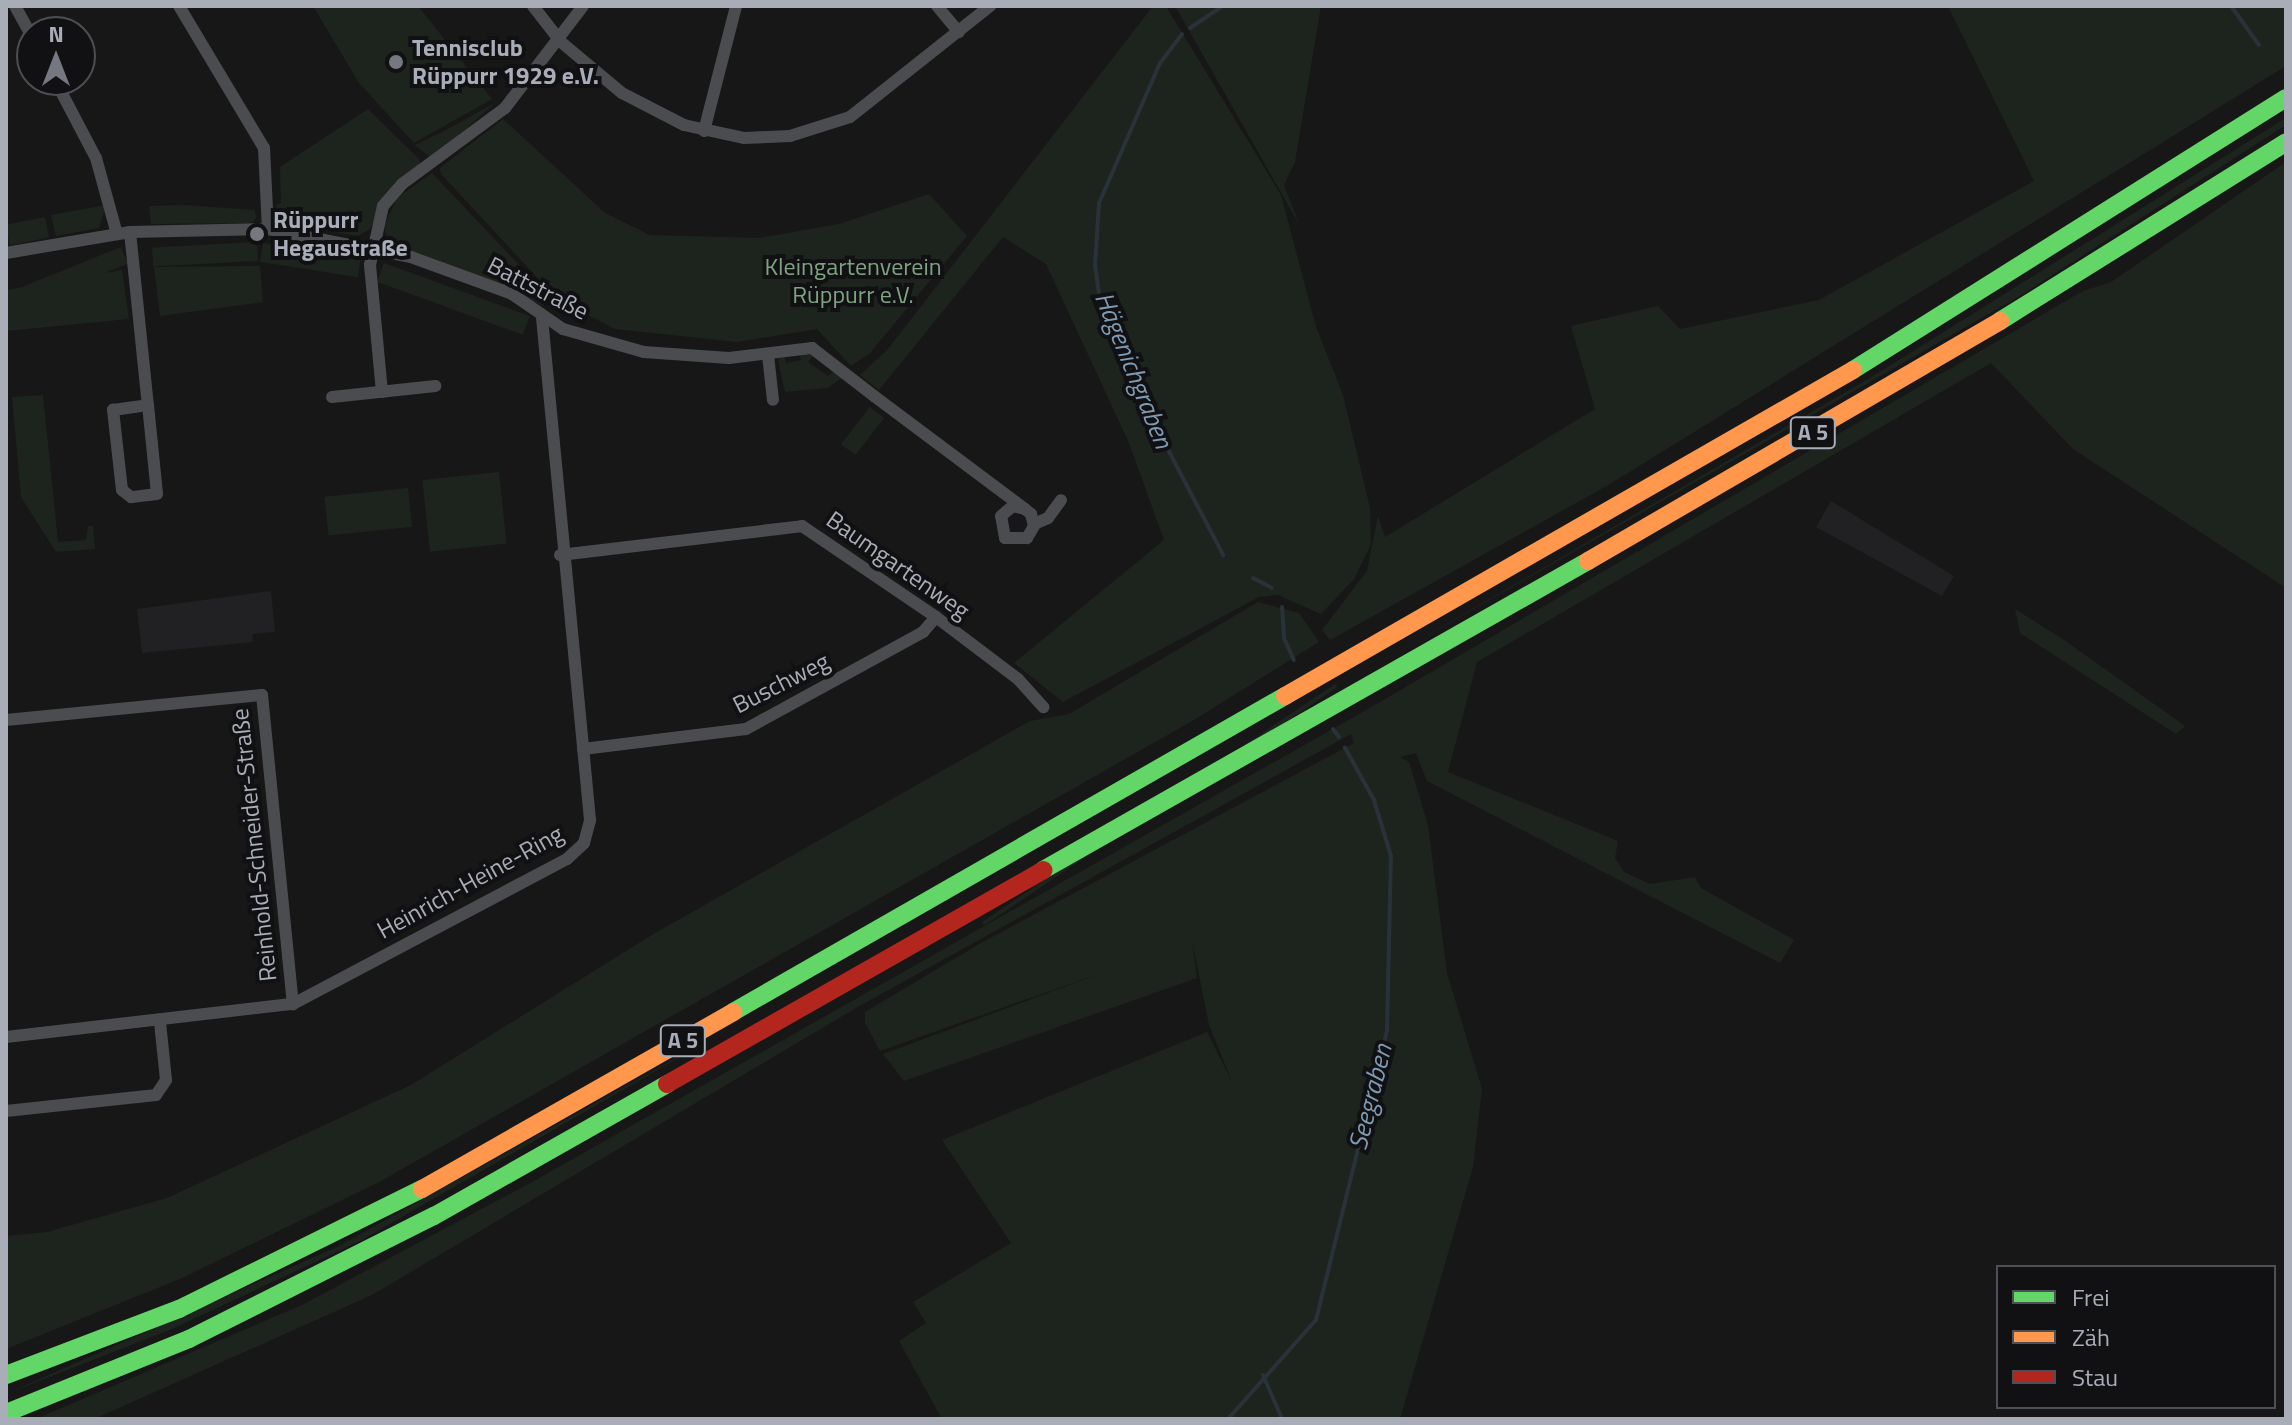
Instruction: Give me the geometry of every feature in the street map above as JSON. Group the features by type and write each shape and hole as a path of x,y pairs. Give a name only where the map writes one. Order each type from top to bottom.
{"highway":[{"name":"A 5","path":"6,1375 179,1309 417,1192 1867,362 2286,98"},
{"name":"A 5","path":"6,1415 310,1283 1884,393 2286,142"},
{"path":"6,1366 50,1359"}],"street":[{"path":"179,6 264,148 268,229"},
{"path":"533,6 561,42 630,98 704,131 774,138 838,123 880,98 990,6"},
{"path":"382,392 371,245 391,195 505,108 561,42 583,6"},
{"path":"704,131 736,6"},
{"path":"937,6 959,32"},
{"path":"63,96 96,158 124,233 148,405 157,494 131,497 122,490 113,410 148,405"},
{"name":"Battstraße","path":"6,253 124,233 268,229 371,245 512,294 542,318 644,352 768,355 812,348 1025,509"},
{"name":"Heinrich-Heine-Ring","path":"6,1037 160,1022 293,1004 577,852 590,820 560,555 542,318"},
{"path":"768,355 773,400"},
{"path":"332,397 435,386"},
{"path":"1034,524 1025,509 1004,511 1002,534 1022,541 1034,524 1048,518 1061,500"},
{"name":"Baumgartenweg","path":"560,555 802,526 936,617 1018,679 1043,707"},
{"name":"Buschweg","path":"583,749 746,729 923,632 936,617"},
{"name":"Reinhold-Schneider-Straße","path":"6,720 262,695 293,1004"},
{"path":"6,1111 156,1095 166,1080 160,1022"}],"shaded area":[{"path":"1831,501 1954,576 1942,596 1816,527"},
{"path":"271,591 275,632 252,634 253,642 142,653 137,609"}],"green space":[{"name":"Tennisclub Rüppurr 1929 e.V.","path":"313,6 418,6 492,99 414,143 359,83"},
{"path":"1153,6 1167,8 1281,195 1316,327 1343,395 1370,508 1371,544 1354,579 1321,614 1278,595 1259,597 1063,702 1014,663 1164,540 1129,443 1046,264 1003,237 879,390 860,375 888,349"},
{"path":"1175,6 1321,6 1295,162 1284,185 1299,224"},
{"path":"1948,6 2286,6 2286,66 1610,484 1330,640 1322,630 1367,571 1378,516 1385,537 1595,409 1571,326 1658,306 1680,329 1819,300 2034,181"},
{"path":"495,103 432,159 415,145 446,130"},
{"path":"368,109 420,160 419,168 389,190 370,229 358,236 282,223 276,205 281,203 280,167"},
{"path":"2286,118 2286,125 2018,297 1350,680 1870,378"},
{"name":"Kleingartenverein Rüppurr e.V.","path":"503,119 605,213 650,235 759,238 839,224 929,194 967,236 870,353 851,366 817,329 737,342 615,329 557,299 441,174 440,168"},
{"path":"2286,162 2286,588 2073,449 1991,363 1477,662 1448,772 1618,841 1615,858 1624,872 1650,884 1695,877 1701,888 1794,940 1780,963 1427,781 1416,753 1400,757 1409,762 1428,825 1447,973 1482,1089 1473,1167 1400,1419 942,1419 899,1341 926,1323 913,1302 1011,1243 942,1140 1207,1032 1233,1084 1209,1025 1192,940 1197,978 904,1081 883,1054 1107,971 880,1051 865,1023 865,1012 981,943 1354,743 1351,734 856,1008 372,1295 94,1419 36,1419 302,1305 534,1181 1368,709 2083,291 2111,282"},
{"path":"432,173 524,270 544,306 388,241 384,226 397,198"},
{"path":"106,205 99,228 56,236 51,215"},
{"path":"149,206 255,210 256,218 252,223 151,224"},
{"path":"45,217 49,238 10,245 6,225"},
{"path":"257,242 258,261 153,266 152,247"},
{"path":"263,243 361,258 358,277 260,262"},
{"path":"121,247 128,264 19,308 13,291"},
{"path":"384,263 530,316 523,335 377,282"},
{"path":"260,266 263,302 160,316 154,267"},
{"path":"122,270 129,319 6,331 6,290"},
{"path":"799,352 814,355 808,362 828,376 834,370 844,377 827,388 785,392 778,360 784,355 786,363 801,360"},
{"path":"43,395 58,542 86,540 88,526 93,526 95,549 56,552 21,497 12,397"},
{"path":"870,407 884,418 855,455 841,444"},
{"path":"499,472 507,544 430,552 422,480"},
{"path":"408,488 412,527 329,536 324,497"},
{"path":"1258,602 1299,613 1319,642 1194,720 381,1181 180,1279 6,1349 6,1236 47,1232 167,1198 411,1085 655,933 1030,721 1069,714"},
{"path":"2015,609 2185,726 2176,734 2020,633"},
{"path":"1335,684 1337,687 984,926 982,922"},
{"path":"744,1020 362,1240 172,1329 6,1394 339,1246"}],"waterway":[{"name":"Hägenichgraben","path":"1190,28 1223,6"},
{"name":"Hägenichgraben","path":"2231,6 2259,45"},
{"name":"Hägenichgraben","path":"1182,34 1160,63 1099,203 1095,265 1100,302 1151,417 1223,555"},
{"name":"Hägenichgraben","path":"1253,578 1272,588"},
{"path":"1282,607 1284,638 1294,660"},
{"path":"1333,729 1339,737"},
{"name":"Seegraben","path":"1228,1419 1316,1320 1387,1030 1391,856 1374,800 1345,748"},
{"path":"1263,1375 1282,1419"}],"traffic: fast":[{"path":"1853,370 2286,98"},
{"path":"2000,321 2286,142"},
{"path":"1043,870 1588,561"},
{"path":"733,1012 1285,696"},
{"path":"6,1413 189,1339 434,1216 667,1084"},
{"path":"6,1375 179,1309 422,1189"}],"traffic: slow":[{"path":"1588,561 2000,321"},
{"path":"1285,696 1853,370"},
{"path":"422,1189 733,1012"}],"traffic: jam":[{"path":"667,1084 1043,870"}],"place":[{"name":"Tennisclub Rüppurr 1929 e.V.","path":"396,62"},
{"name":"Rüppurr Hegaustraße","path":"257,234"}]}
